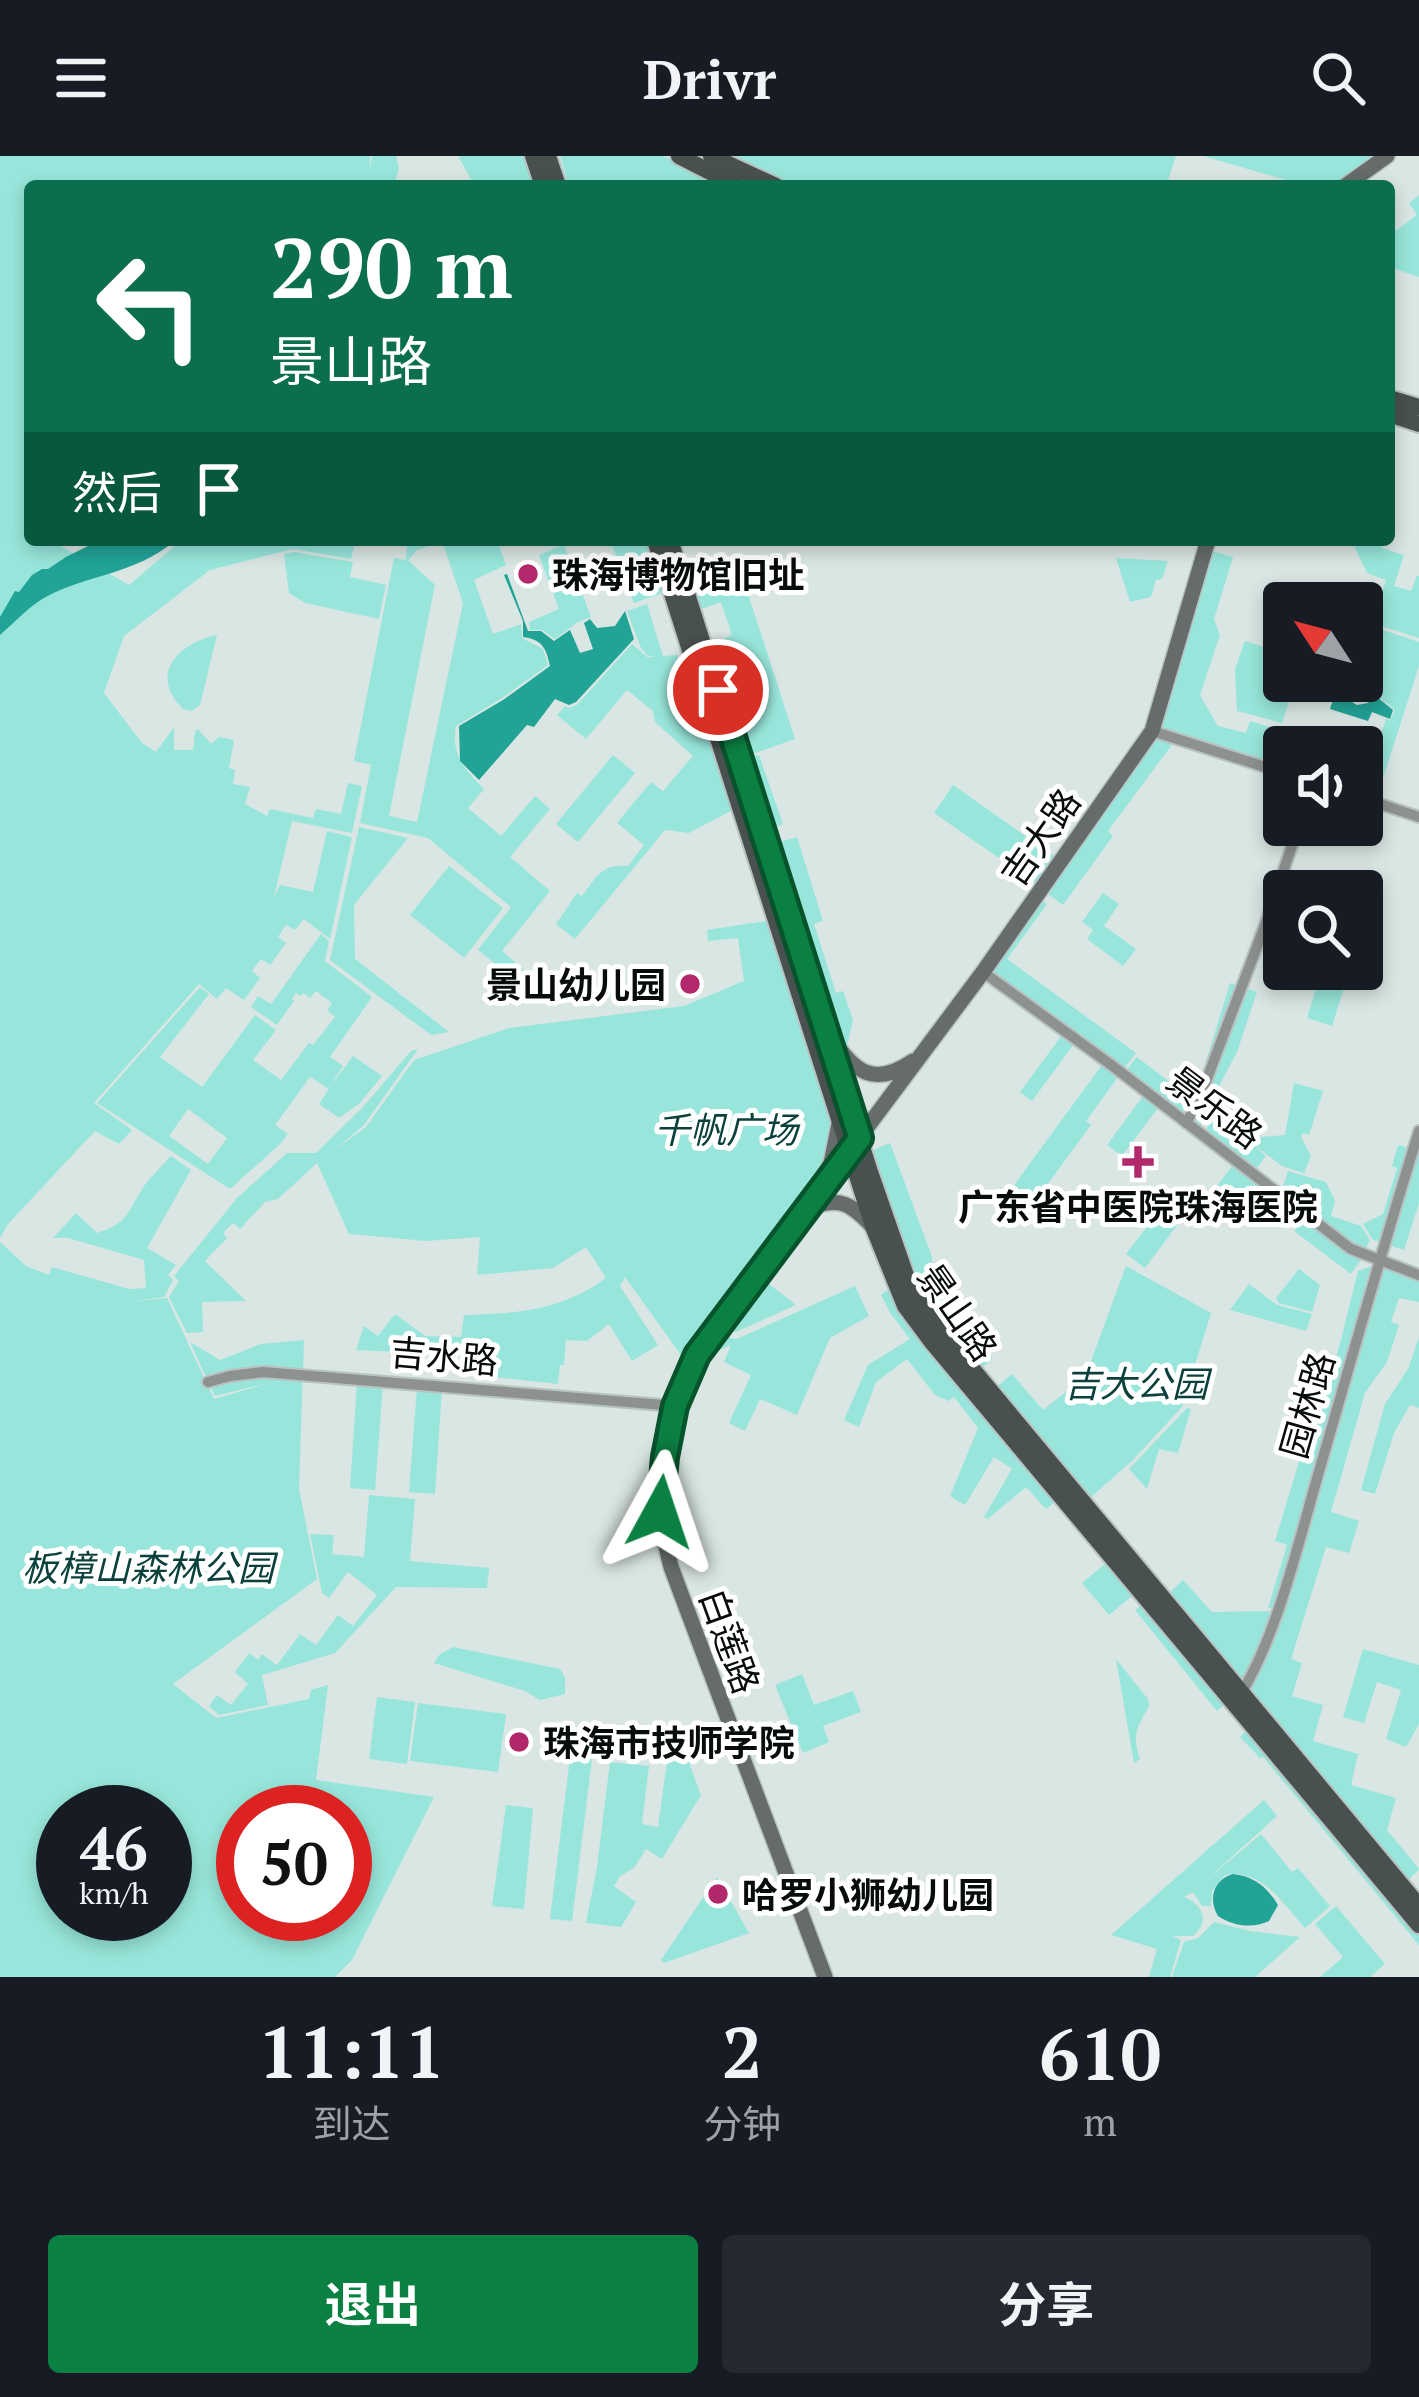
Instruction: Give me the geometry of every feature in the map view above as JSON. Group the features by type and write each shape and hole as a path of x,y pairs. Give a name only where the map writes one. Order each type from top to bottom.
{"main road":[{"path":"679,156 726,180"},
{"path":"711,156 763,180"},
{"path":"1354,180 1387,156"},
{"name":"景山路","path":"658,546 840,1119 855,1145 909,1284 934,1324 1419,1906"},
{"name":"景山路","path":"672,546 827,1031 874,1229 905,1306 1419,1924"},
{"name":"吉大路","path":"855,1145 1152,730 1206,546"},
{"path":"827,1031 850,1064 876,1076 901,1070 924,1052"},
{"path":"807,1209 830,1163 840,1119"},
{"name":"白莲路","path":"826,1977 670,1568 660,1512 675,1406 697,1355 855,1145"},
{"path":"807,1209 828,1200 842,1203 857,1210 874,1229"}],"street":[{"path":"1152,730 1263,766"},
{"path":"1383,805 1419,817"},
{"path":"1186,1123 1206,1083 1292,846"},
{"name":"景乐路","path":"983,972 1351,1249 1419,1274"},
{"name":"园林路","path":"1242,1692 1260,1661 1299,1539 1419,1131"},
{"name":"吉水路","path":"208,1382 262,1372 675,1406"}],"green space":[{"path":"0,156 370,156 370,170 372,156 396,156 396,180 24,180 24,546 61,546 129,585 175,546 354,546 351,559 293,549 210,570 124,636 104,693 142,743 156,752 174,727 174,750 193,750 198,729 211,744 219,737 234,740 229,768 235,770 233,784 250,787 245,804 267,816 270,809 313,818 316,809 341,814 348,783 362,786 352,833 292,821 274,897 280,885 313,892 327,831 352,837 330,939 304,919 295,930 286,925 278,937 286,943 270,965 261,959 252,971 260,978 244,1000 226,988 217,999 199,984 94,1103 132,1130 119,1144 95,1131 0,1238"},
{"path":"458,156 531,156 538,180 472,180"},
{"path":"560,156 663,156 712,180 567,180"},
{"path":"712,156 1176,156 1168,180 763,180"},
{"path":"1203,156 1384,156 1351,180 1286,180"},
{"path":"1419,195 1419,277 1395,269 1395,232 1417,215 1409,203"},
{"path":"407,546 428,546 408,560 435,585 389,816 417,822 463,603 444,546 499,546 506,565 474,580 493,634 521,624 522,638 543,649 548,665 456,726 455,745 461,761 484,789 468,808 501,836 535,796 550,809 510,857 550,891 502,951 526,972 514,979 478,950 511,907 428,838 360,823 371,765 354,761 394,558 406,560"},
{"path":"564,546 591,617 555,639 542,630 530,630 529,622 559,609 539,555"},
{"path":"612,546 655,546 668,591 634,603"},
{"path":"1356,546 1383,546 1404,555 1394,586 1411,591 1419,576 1419,638 1383,627 1386,580 1367,573"},
{"path":"1208,550 1233,557 1214,619 1220,635 1200,695 1218,726 1246,733 1250,721 1266,726 1263,763 1155,729"},
{"path":"284,554 353,562 350,577 386,585 379,619 305,603 289,593"},
{"path":"1116,558 1168,561 1151,597 1130,602"},
{"path":"738,563 795,739 744,757 732,726 748,720 721,640 732,635 721,602 695,611 686,580"},
{"path":"647,604 663,656 677,655 700,736 714,732 738,807 689,833 665,830 575,939 556,924 577,893 582,896 605,870 628,866 644,845 617,823 651,782 663,791 693,756 627,690 586,739 557,715 565,706 577,705 632,644 647,657 656,657 641,648 627,611"},
{"path":"1383,630 1419,642 1419,666 1384,775 1383,728 1395,710 1383,700"},
{"path":"217,635 200,705 192,711 183,709 168,684 172,662 190,645"},
{"path":"1245,641 1263,647 1263,702 1289,702 1282,723 1237,711 1235,669"},
{"path":"1153,735 1174,742 1108,831 1113,836 1063,905 1044,891"},
{"path":"613,755 635,773 578,842 556,824"},
{"path":"759,755 783,824 767,830 744,760"},
{"path":"953,785 1054,856 1035,883 934,813"},
{"path":"359,827 408,838 354,905 355,959 449,1032 431,1035 330,960"},
{"path":"797,837 823,921 814,924 836,993 843,991 853,1020 846,1051 829,1029 770,845"},
{"path":"449,866 503,908 464,958 410,915"},
{"path":"1103,893 1119,904 1104,926 1136,949 1123,966 1087,939 1093,930 1082,922"},
{"path":"1039,898 1047,904 1007,959 1136,1053 1123,1070 987,971"},
{"name":"千帆广场","path":"773,920 837,1115 830,1164 691,1369 625,1277 620,1286 658,1345 632,1361 609,1324 587,1341 566,1340 558,1384 476,1375 478,1356 356,1350 364,1326 378,1336 395,1314 425,1336 461,1337 464,1315 538,1308 572,1297 606,1278 586,1247 553,1268 477,1275 480,1237 426,1241 349,1234 317,1163 278,1199 265,1202 240,1229 233,1223 223,1233 227,1238 205,1261 246,1301 202,1302 203,1332 187,1333 169,1297 179,1281 174,1276 237,1198 287,1153 316,1153 411,1051 418,1049 364,1125 336,1149 366,1127 414,1060 509,1028 684,1006 744,981 738,938 708,941 707,930"},
{"path":"321,934 329,941 325,961 372,997 330,1057 343,1066 330,1087 353,1056 382,1076 359,1104 339,1118 319,1104 329,1089 310,1077 275,1125 288,1134 230,1189 97,1103 200,987 209,994 160,1057 202,1087 255,1015 276,1030 253,1060 281,1080 335,1017 327,1010 332,1003 316,991 310,998 296,993 277,1025 251,1007 258,996 271,1004","holes":["188,1109 227,1138 208,1164 169,1136"]},
{"path":"1230,983 1257,992 1213,1107 1193,1093"},
{"path":"1316,990 1343,990 1332,1026 1307,1018"},
{"path":"1062,1035 1074,1044 1032,1101 1020,1092"},
{"path":"1137,1057 1210,1113 1199,1127 1126,1071"},
{"path":"1102,1065 1118,1077 1086,1121 1091,1125 1033,1204 1012,1188"},
{"path":"1294,1083 1323,1091 1309,1135 1301,1137 1311,1156 1304,1173 1282,1166 1253,1144 1266,1156 1254,1172 1203,1133 1215,1117 1249,1143 1248,1138 1285,1135"},
{"path":"1143,1096 1158,1108 1122,1156 1107,1145"},
{"path":"890,1143 932,1257 933,1273 993,1358 978,1371 910,1282 866,1153"},
{"path":"1398,1145 1419,1151 1419,1203 1404,1250 1373,1240 1363,1224 1383,1214 1397,1168 1392,1166"},
{"name":"板樟山森林公园","path":"171,1156 191,1170 147,1248 176,1265 168,1275 173,1280 164,1297 128,1302 167,1298 214,1399 272,1382 215,1396 190,1342 220,1360 261,1344 304,1340 299,1489 317,1579 173,1684 216,1718 309,1699 311,1690 328,1685 316,1780 351,1785 216,1785 216,1941 362,1941 335,1977 0,1977 0,1242 26,1266 49,1275 52,1267 129,1289 146,1288 144,1260 53,1238 76,1213 97,1233 116,1225"},
{"path":"1233,1165 1265,1189 1242,1219 1210,1195"},
{"path":"1288,1171 1326,1182 1335,1201 1331,1216 1361,1226 1370,1240 1364,1252 1281,1192"},
{"path":"1160,1210 1178,1224 1145,1268 1126,1254"},
{"path":"1305,1217 1362,1258 1351,1274 1294,1231"},
{"path":"1380,1263 1419,1275 1419,1302 1399,1298 1391,1322 1399,1325 1387,1362 1365,1393 1331,1512 1359,1521 1349,1553 1326,1547 1291,1659 1302,1663 1292,1696 1323,1705 1313,1741 1358,1754 1351,1785 1396,1798 1387,1830 1419,1869 1405,1884 1247,1691 1274,1608 1268,1608 1287,1545 1275,1541 1305,1442 1311,1442 1358,1271"},
{"name":"吉大公园","path":"1126,1266 1211,1313 1182,1407 1084,1503 993,1390 1012,1374 1043,1410 1085,1377"},
{"path":"1299,1269 1320,1285 1312,1312 1276,1298"},
{"path":"760,1277 796,1305 736,1332 719,1329"},
{"path":"1249,1284 1277,1305 1312,1314 1306,1331 1230,1310"},
{"path":"894,1285 1060,1498 1046,1509 1026,1487 988,1519 984,1517 1012,1469 994,1457 965,1505 950,1496 978,1428 954,1397 948,1401 935,1395 907,1359 876,1382 859,1427 844,1420 868,1365 910,1339 881,1295"},
{"path":"855,1286 869,1316 830,1338 797,1415 760,1399 745,1431 729,1423 751,1375 724,1362 731,1345 698,1360 714,1336 737,1339"},
{"path":"1419,1338 1419,1408 1410,1405 1394,1433 1375,1494 1361,1490 1385,1404 1408,1369"},
{"path":"357,1383 383,1384 375,1490 350,1488"},
{"path":"417,1387 442,1388 435,1494 409,1492"},
{"path":"1191,1409 1178,1453 1159,1449 1147,1489 1129,1469"},
{"path":"369,1495 415,1499 410,1561 489,1568 487,1588 396,1587 335,1653 262,1675 268,1705 219,1715 209,1706 217,1695 231,1705 248,1684 235,1672 249,1653 258,1660 262,1654 277,1665 300,1634 316,1645 338,1615 353,1626 377,1595 348,1572 329,1598 322,1593 310,1534 334,1535 332,1554 364,1557"},
{"path":"1111,1559 1138,1591 1109,1615 1082,1583"},
{"path":"1183,1580 1212,1612 1272,1611 1257,1659 1242,1684 1166,1596"},
{"path":"1146,1601 1230,1700 1217,1711 1135,1610"},
{"path":"453,1647 560,1669 565,1694 540,1700 434,1663"},
{"path":"1363,1649 1419,1665 1419,1724 1406,1747 1386,1739 1401,1690 1377,1682 1364,1723 1343,1717"},
{"path":"1116,1659 1148,1699 1136,1736 1140,1759 1134,1763"},
{"path":"802,1674 814,1705 853,1691 861,1712 823,1726 829,1742 803,1753 775,1685"},
{"path":"377,1697 415,1702 407,1764 369,1759"},
{"path":"418,1703 506,1714 498,1772 410,1761"},
{"path":"1252,1725 1419,1927 1419,1945 1263,1757 1240,1737"},
{"path":"571,1749 593,1751 572,1921 550,1919"},
{"path":"684,1749 701,1795 662,1859 646,1849 634,1868 620,1876 614,1886 636,1902 621,1927 586,1923 610,1762 649,1766 642,1824 658,1827 668,1754"},
{"name":"板樟山森林公园","path":"372,1788 434,1797 372,1920"},
{"path":"1264,1800 1277,1816 1203,1883 1261,1834 1292,1872 1298,1868 1330,1906 1305,1928 1261,1882 1225,1875 1212,1891 1211,1906 1202,1906 1193,1892 1184,1897 1200,1908 1202,1925 1193,1936 1173,1936 1181,1940 1170,1977 1149,1977 1157,1949 1111,1935"},
{"path":"506,1805 533,1808 524,1909 492,1906"},
{"path":"717,1877 749,1933 664,1963 661,1960"},
{"path":"1336,1906 1385,1964 1370,1977 1320,1977 1343,1957 1315,1924"},
{"path":"1214,1922 1300,1937 1255,1977 1172,1977 1184,1942 1198,1938"}],"shaded area":[{"path":"88,546 168,546 144,561 44,598 0,635 0,617 15,591 32,575"},
{"path":"507,574 528,631 541,631 554,641 570,630 580,653 593,649 584,623 590,619 597,628 615,626 625,611 634,639 576,702 569,705 555,699 534,727 527,725 479,780 460,761 459,726 550,666 542,646 523,637 523,621"},
{"path":"1332,702 1383,702 1393,710 1390,719 1372,712 1368,721 1330,709"},
{"path":"1233,1874 1254,1880 1274,1899 1278,1905 1269,1921 1243,1925 1218,1916 1214,1891"}],"place":[{"name":"珠海博物馆旧址","path":"528,574"},
{"name":"景山幼儿园","path":"690,984"},
{"name":"广东省中医院珠海医院","path":"1138,1162"},
{"name":"珠海市技师学院","path":"519,1742"},
{"name":"哈罗小狮幼儿园","path":"718,1894"}],"route":[{"path":"660,1512 675,1406 697,1355 860,1138 718,690"}]}
